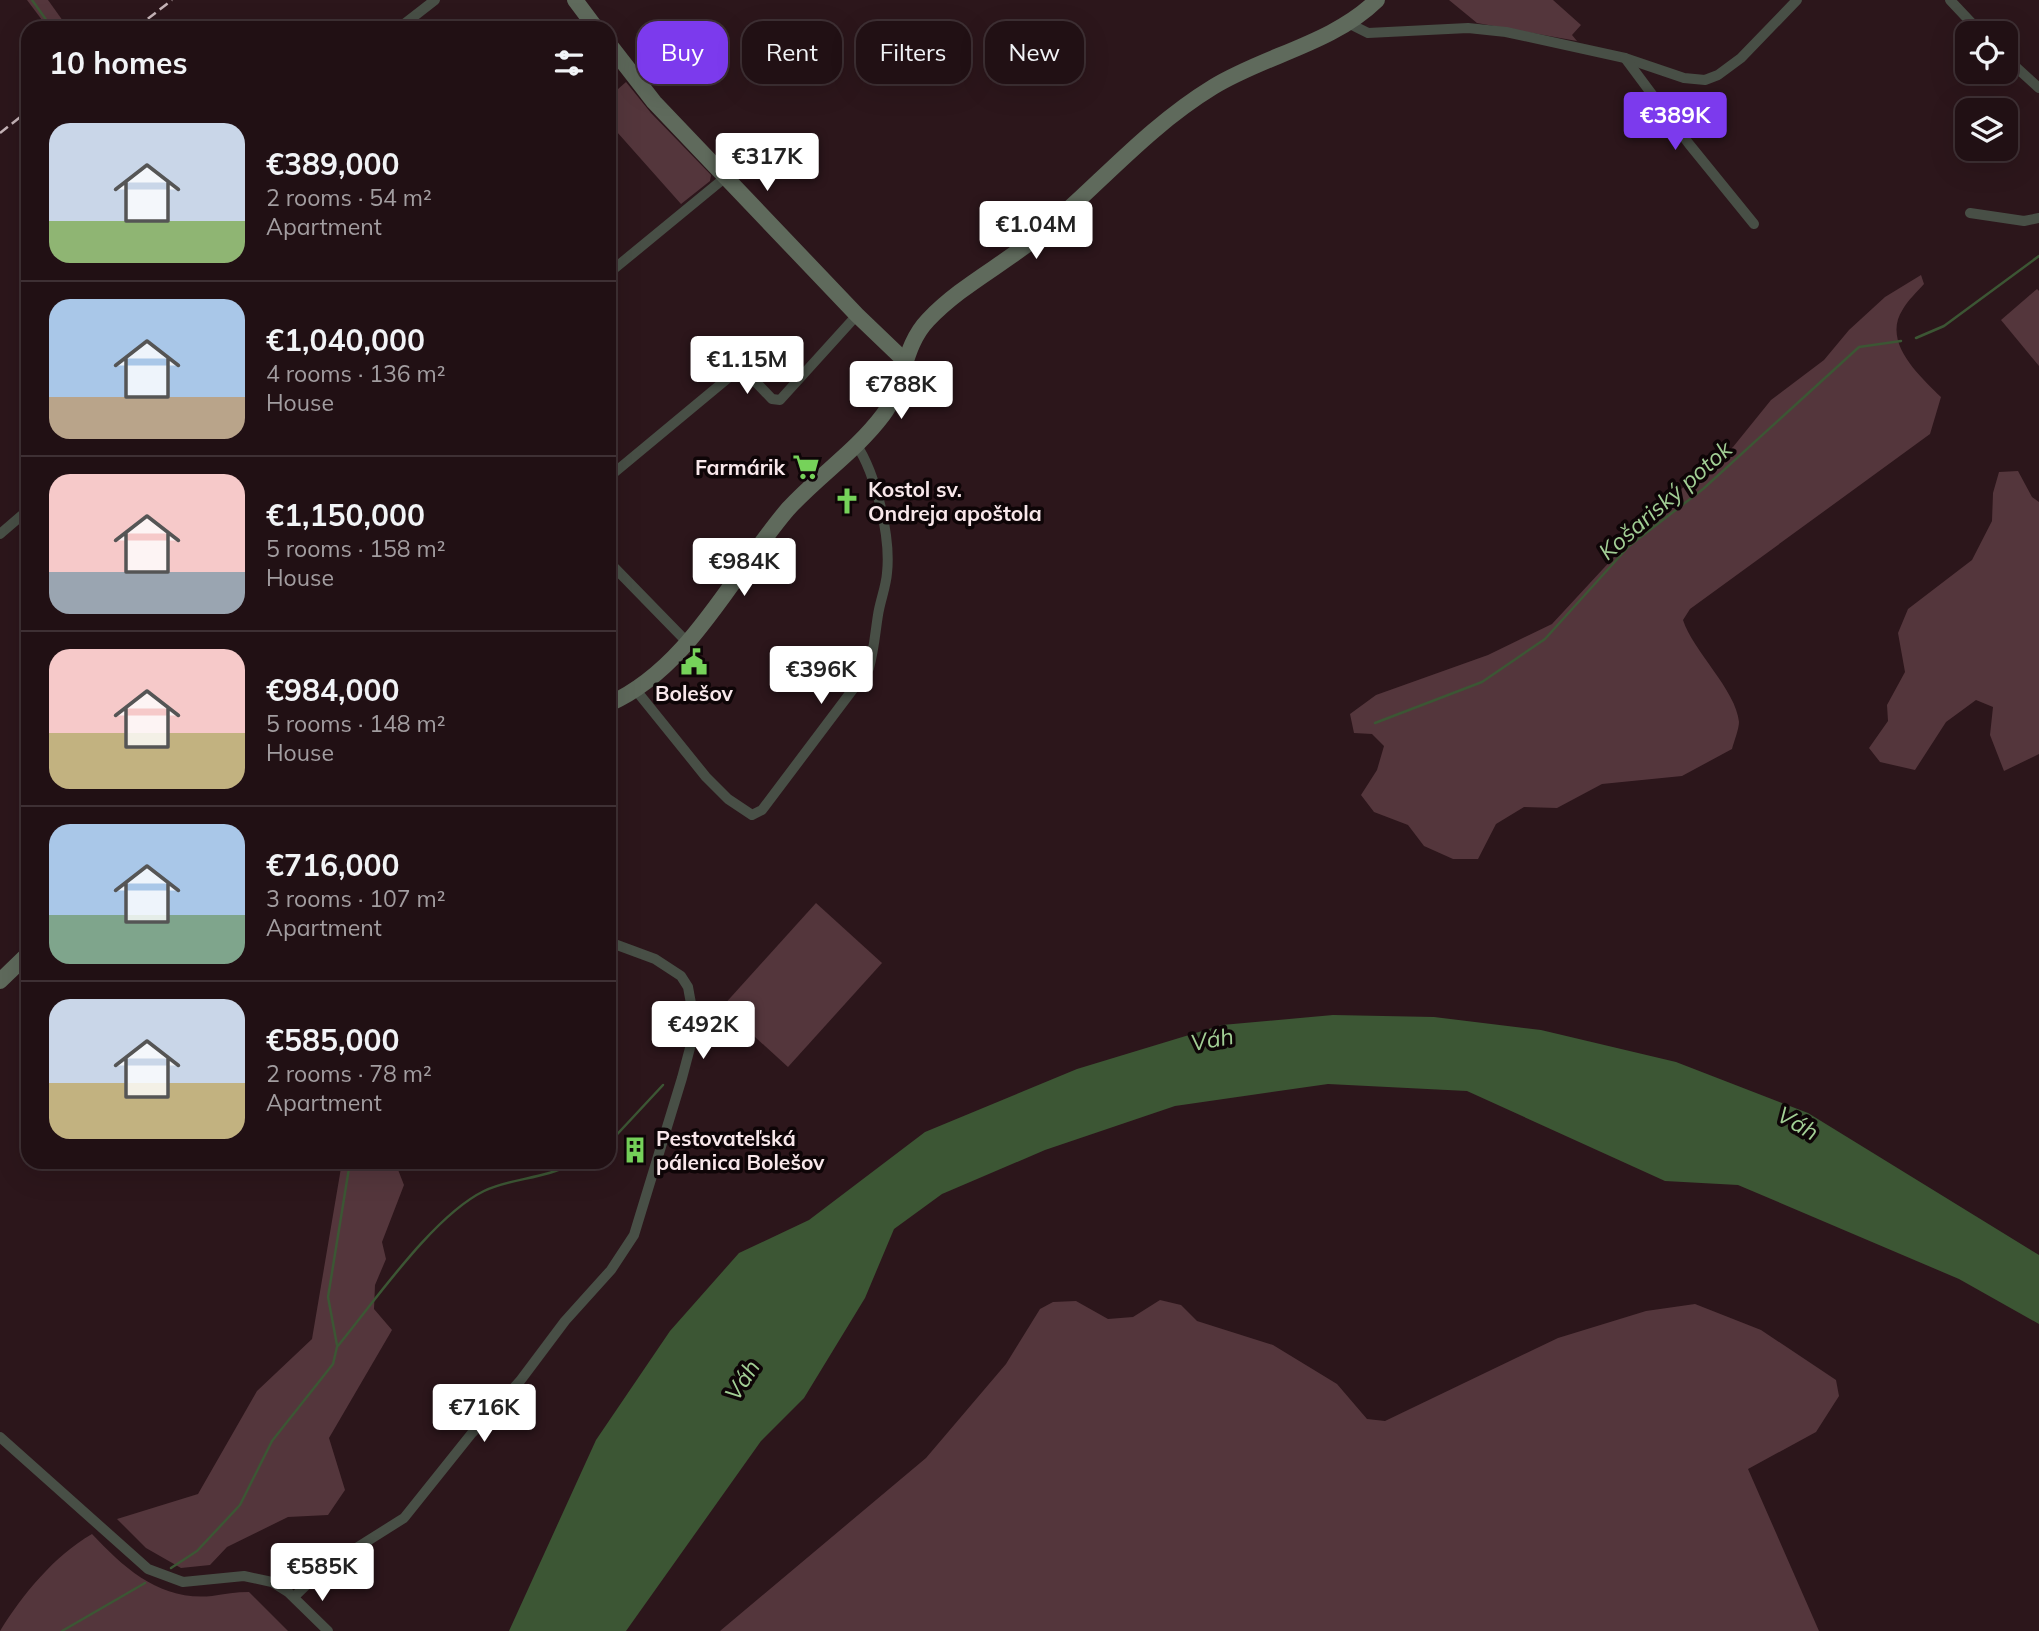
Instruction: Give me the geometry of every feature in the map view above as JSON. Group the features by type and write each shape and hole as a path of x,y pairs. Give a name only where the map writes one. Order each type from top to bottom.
{"main road":[{"path":"575,0 591,21"},
{"path":"616,700 635,689 686,641 791,507 856,444 891,403 915,336 930,318 968,285 1045,230 1158,124 1216,85 1349,23 1377,0"},
{"path":"616,53 654,102 857,315 905,361"},
{"path":"0,981 21,961"}],"street":[{"path":"407,21 435,0"},
{"path":"1349,23 1368,33 1468,28 1493,30 1625,58 1684,78 1705,80 1718,75 1741,58 1797,0"},
{"path":"1950,0 1970,21"},
{"path":"1625,58 1689,144 1754,223"},
{"path":"2018,69 2039,88"},
{"path":"616,267 727,176"},
{"path":"1970,213 2024,221 2039,218"},
{"path":"616,471 733,374 748,374 772,399 780,400 857,315"},
{"path":"635,689 728,799 752,815 762,810 869,668 876,643 878,615 887,572 885,547 877,487 867,461 856,444"},
{"path":"0,534 21,516"},
{"path":"616,569 686,641"},
{"path":"294,1597 323,1569 404,1518 472,1433 520,1381 565,1321 621,1259 634,1234 694,1034 688,987 681,976 655,958 616,944"},
{"path":"0,1437 148,1569 183,1582 256,1577 272,1582 294,1597 328,1631"}],"shaded area":[{"path":"27,0 48,0 63,21 43,21"},
{"path":"1449,0 1553,0 1581,25 1572,35 1577,41 1477,23"},
{"path":"626,82 651,113 711,175 710,181 681,204 616,131 616,91"},
{"path":"1921,275 1924,284 1903,309 1897,321 1897,334 1906,358 1941,397 1930,434 1690,609 1683,620 1736,710 1739,725 1732,749 1682,776 1602,784 1557,808 1524,807 1496,824 1478,859 1453,859 1424,846 1408,825 1374,812 1361,795 1377,770 1384,746 1372,734 1354,733 1350,714 1376,695 1488,655 1552,624 1665,502 1733,447 1771,400 1824,360 1849,330 1885,297"},
{"path":"2037,289 2039,291 2039,366 2001,320"},
{"path":"2018,471 2032,497 2039,502 2039,754 2004,771 1990,735 1993,707 1976,700 1946,722 1915,770 1880,762 1869,748 1888,721 1887,705 1905,672 1898,633 1908,609 1972,560 1992,521 1993,493 1999,472"},
{"path":"816,903 882,963 788,1067 722,1007"},
{"path":"341,1169 398,1169 404,1185 382,1242 386,1259 375,1285 374,1309 392,1330 329,1438 345,1490 328,1515 288,1517 227,1547 210,1565 181,1568 146,1548 117,1519 198,1494 257,1391 312,1339"},
{"path":"1160,1300 1181,1305 1197,1321 1273,1345 1337,1384 1367,1419 1385,1421 1558,1338 1646,1311 1695,1304 1761,1330 1836,1380 1839,1396 1816,1432 1748,1469 1819,1631 720,1631 926,1458 1006,1364 1040,1309 1053,1302 1076,1301 1108,1319 1133,1317"},
{"path":"92,1534 117,1559 160,1588 193,1596 249,1592 288,1631 0,1631 40,1577 65,1553"}],"water":[{"name":"Váh","path":"1333,1015 1434,1017 1541,1030 1676,1062 1808,1113 2039,1255 2039,1324 1959,1279 1738,1185 1665,1181 1467,1091 1328,1084 1175,1106 1045,1150 942,1194 894,1229 865,1298 804,1398 761,1441 626,1631 509,1631 596,1440 670,1331 739,1253 809,1220 925,1132 1077,1069 1222,1025"}],"waterway":[{"path":"32,0 47,21"},
{"name":"Košariský potok","path":"1916,338 1944,326 2039,256"},
{"name":"Košariský potok","path":"1375,723 1482,682 1545,639 1629,546 1703,489 1859,347 1901,341"},
{"path":"616,1135 663,1085"},
{"path":"337,1345 328,1297 349,1169"},
{"path":"171,1568 197,1551 240,1505 272,1441 333,1364 337,1347 425,1239 445,1219 484,1191 561,1169"},
{"path":"62,1631 145,1583"}],"railway":[{"path":"145,21 172,0"},
{"path":"0,133 21,116"}],"place":[{"name":"Farmárik","path":"806,467"},
{"name":"Kostol sv. Ondreja apoštola","path":"847,501"},
{"name":"Bolešov","path":"694,662"},
{"name":"Pestovateľská pálenica Bolešov","path":"635,1150"}]}
